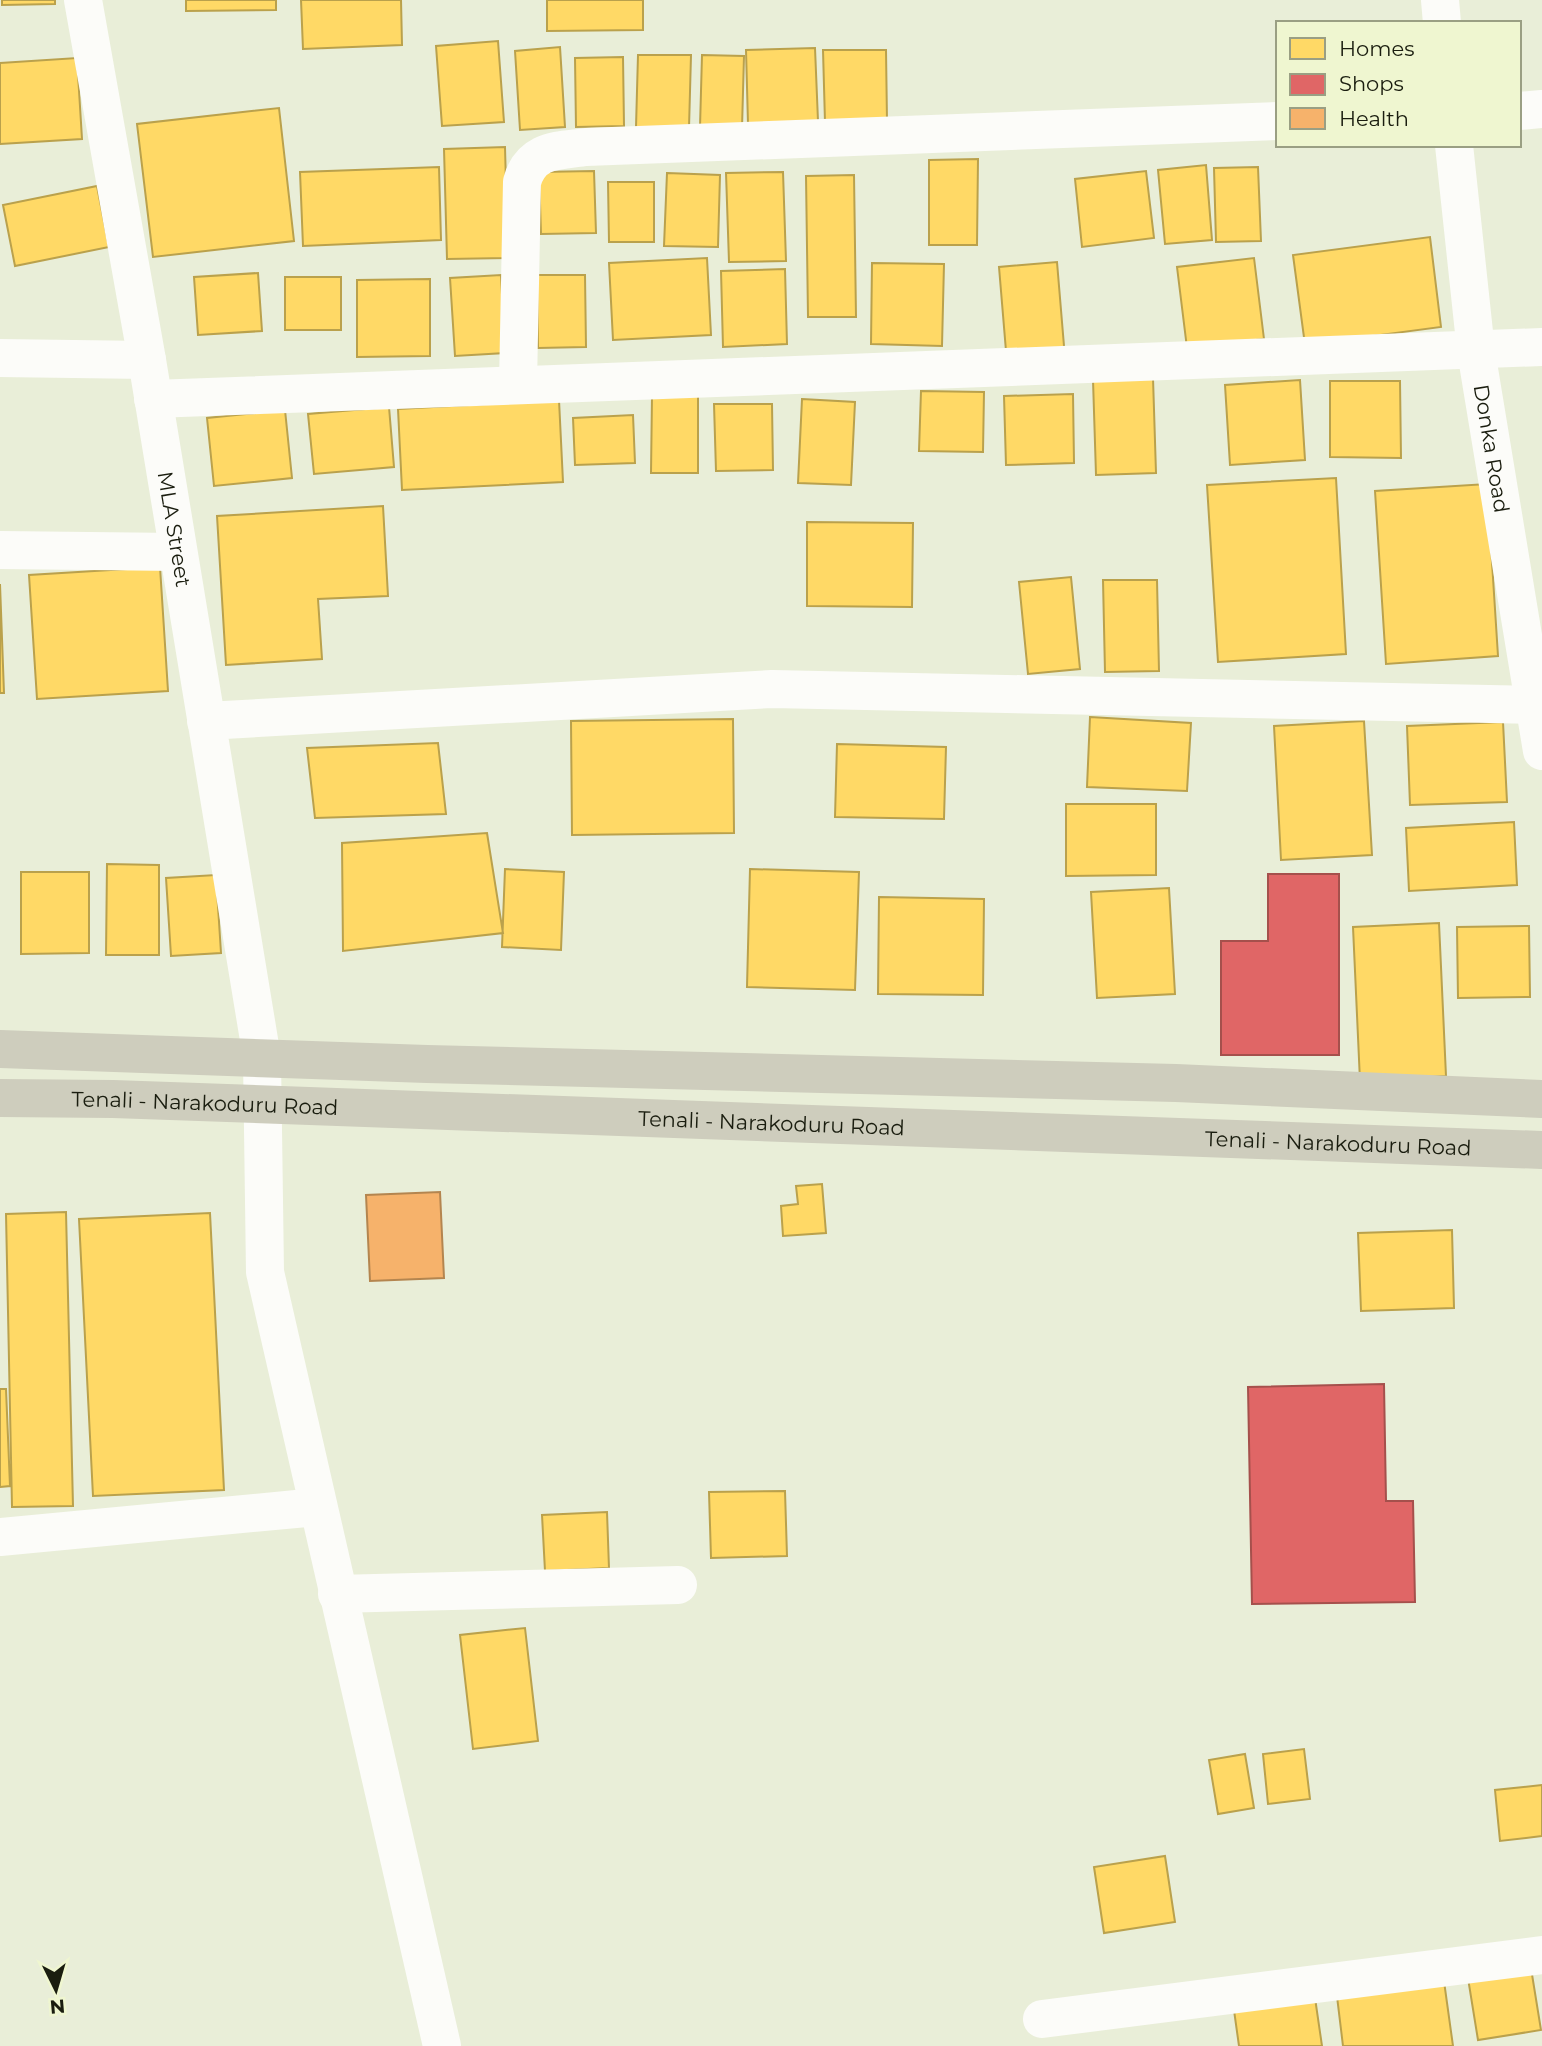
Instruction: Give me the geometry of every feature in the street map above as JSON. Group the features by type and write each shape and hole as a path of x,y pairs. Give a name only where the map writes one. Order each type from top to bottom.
{"main road":[{"path":"0,1049 1176,1083 1542,1100"},
{"name":"Tenali - Narakoduru Road","path":"0,1098 262,1104 1542,1150"}],"street":[{"name":"MLA Street","path":"83,0 147,360 262,1058 265,1272 442,2046"},
{"path":"1440,0 1442,21"},
{"path":"1521,111 1542,109"},
{"path":"518,384 522,182 526,169 534,158 549,152 586,147 1276,121"},
{"name":"Donka Road","path":"1454,147 1476,351 1528,587 1539,731"},
{"path":"153,399 1542,347"},
{"path":"0,358 147,360"},
{"path":"0,550 178,552"},
{"path":"206,721 772,689 1539,731"},
{"path":"0,1537 317,1507"},
{"path":"337,1594 678,1585"},
{"path":"1042,2019 1542,1955"}],"building: Homes":[{"path":"2,0 55,0 55,4 2,5"},
{"path":"186,0 276,0 276,10 186,11"},
{"path":"301,0 401,0 402,45 303,49"},
{"path":"547,0 643,0 643,30 547,31"},
{"path":"498,41 504,122 442,126 436,46"},
{"path":"560,47 565,127 520,130 515,51"},
{"path":"815,48 818,121 748,124 746,50"},
{"path":"823,50 886,50 887,121 825,122"},
{"path":"638,55 691,55 689,128 636,127"},
{"path":"702,55 744,56 742,128 700,127"},
{"path":"623,57 624,126 576,127 575,58"},
{"path":"77,58 82,139 0,144 0,63"},
{"path":"279,108 294,241 153,257 137,124"},
{"path":"505,147 508,258 447,259 444,149"},
{"path":"978,159 977,245 929,245 929,160"},
{"path":"1206,165 1212,240 1165,244 1158,170"},
{"path":"439,167 441,240 303,246 300,172"},
{"path":"1258,167 1261,241 1216,242 1214,168"},
{"path":"594,171 596,233 541,234 539,172"},
{"path":"1146,171 1154,238 1082,247 1075,179"},
{"path":"783,172 786,261 729,262 726,173"},
{"path":"667,173 720,175 718,247 664,246"},
{"path":"854,175 856,317 808,317 806,176"},
{"path":"608,182 654,182 654,242 609,242"},
{"path":"97,186 109,247 15,266 3,205"},
{"path":"1430,237 1441,327 1305,345 1293,255"},
{"path":"707,258 711,335 613,340 609,263"},
{"path":"1254,258 1264,339 1187,348 1177,267"},
{"path":"1057,262 1065,358 1007,363 999,267"},
{"path":"872,263 944,264 942,346 871,344"},
{"path":"785,269 787,344 723,347 721,271"},
{"path":"258,273 262,331 198,335 194,277"},
{"path":"501,275 505,353 455,356 450,278"},
{"path":"537,275 585,275 586,347 538,348"},
{"path":"285,277 341,277 341,330 285,330"},
{"path":"430,279 430,356 357,357 357,280"},
{"path":"1153,378 1156,473 1096,475 1093,380"},
{"path":"1300,380 1305,460 1230,465 1225,385"},
{"path":"1330,381 1400,381 1401,458 1330,457"},
{"path":"921,391 984,392 983,452 919,451"},
{"path":"1073,394 1074,463 1006,465 1004,396"},
{"path":"652,396 698,396 698,473 651,473"},
{"path":"802,399 855,402 851,485 798,483"},
{"path":"559,400 563,482 402,490 398,409"},
{"path":"714,404 772,404 773,470 716,471"},
{"path":"389,407 394,467 314,474 308,414"},
{"path":"285,410 292,478 214,486 207,418"},
{"path":"633,415 635,463 575,465 573,418"},
{"path":"1336,478 1346,654 1218,662 1207,485"},
{"path":"1487,484 1498,656 1386,664 1375,491"},
{"path":"383,506 388,596 318,599 322,659 226,665 217,516"},
{"path":"807,522 913,523 912,607 807,606"},
{"path":"160,567 168,691 37,699 29,575"},
{"path":"1071,577 1080,669 1028,674 1019,582"},
{"path":"1103,580 1157,580 1159,671 1105,672"},
{"path":"0,584 4,693 0,693"},
{"path":"1090,717 1191,723 1187,791 1087,787"},
{"path":"733,719 734,833 572,835 571,721"},
{"path":"1364,721 1372,855 1281,860 1274,726"},
{"path":"1503,722 1507,802 1410,805 1407,726"},
{"path":"438,743 446,814 315,818 307,748"},
{"path":"837,744 946,747 944,819 835,817"},
{"path":"1066,804 1156,804 1156,875 1066,876"},
{"path":"1514,822 1517,885 1409,891 1406,828"},
{"path":"487,833 503,933 343,951 342,843"},
{"path":"107,864 159,865 159,955 106,955"},
{"path":"505,869 564,872 561,950 502,947"},
{"path":"750,869 859,872 855,990 747,987"},
{"path":"21,872 89,872 89,953 21,954"},
{"path":"216,875 221,953 171,956 166,878"},
{"path":"1169,888 1175,994 1097,998 1091,892"},
{"path":"879,897 984,899 983,995 878,994"},
{"path":"1439,923 1446,1076 1360,1081 1353,927"},
{"path":"1529,926 1530,997 1458,998 1457,927"},
{"path":"822,1184 826,1233 783,1236 781,1206 798,1204 796,1186"},
{"path":"66,1212 73,1506 12,1507 6,1214"},
{"path":"210,1213 224,1490 93,1496 79,1219"},
{"path":"1452,1230 1454,1308 1361,1311 1358,1233"},
{"path":"0,1389 6,1389 10,1486 0,1487"},
{"path":"785,1491 787,1556 711,1558 709,1492"},
{"path":"607,1512 609,1568 545,1571 542,1515"},
{"path":"525,1628 538,1741 473,1749 460,1635"},
{"path":"1304,1749 1310,1799 1268,1804 1263,1754"},
{"path":"1245,1754 1254,1808 1218,1814 1209,1760"},
{"path":"1542,1785 1542,1836 1500,1841 1495,1790"},
{"path":"1165,1856 1175,1922 1104,1933 1094,1867"},
{"path":"1530,1962 1541,2030 1478,2040 1467,1972"},
{"path":"1443,1974 1453,2046 1343,2046 1336,1988"},
{"path":"1314,1991 1322,2046 1239,2046 1233,2003"}],"building: Shops":[{"path":"1268,874 1339,874 1339,1055 1221,1055 1221,941 1268,941"},
{"path":"1384,1384 1386,1501 1413,1501 1415,1602 1252,1604 1248,1387"}],"building: Health":[{"path":"440,1192 444,1278 370,1281 366,1195"}]}
